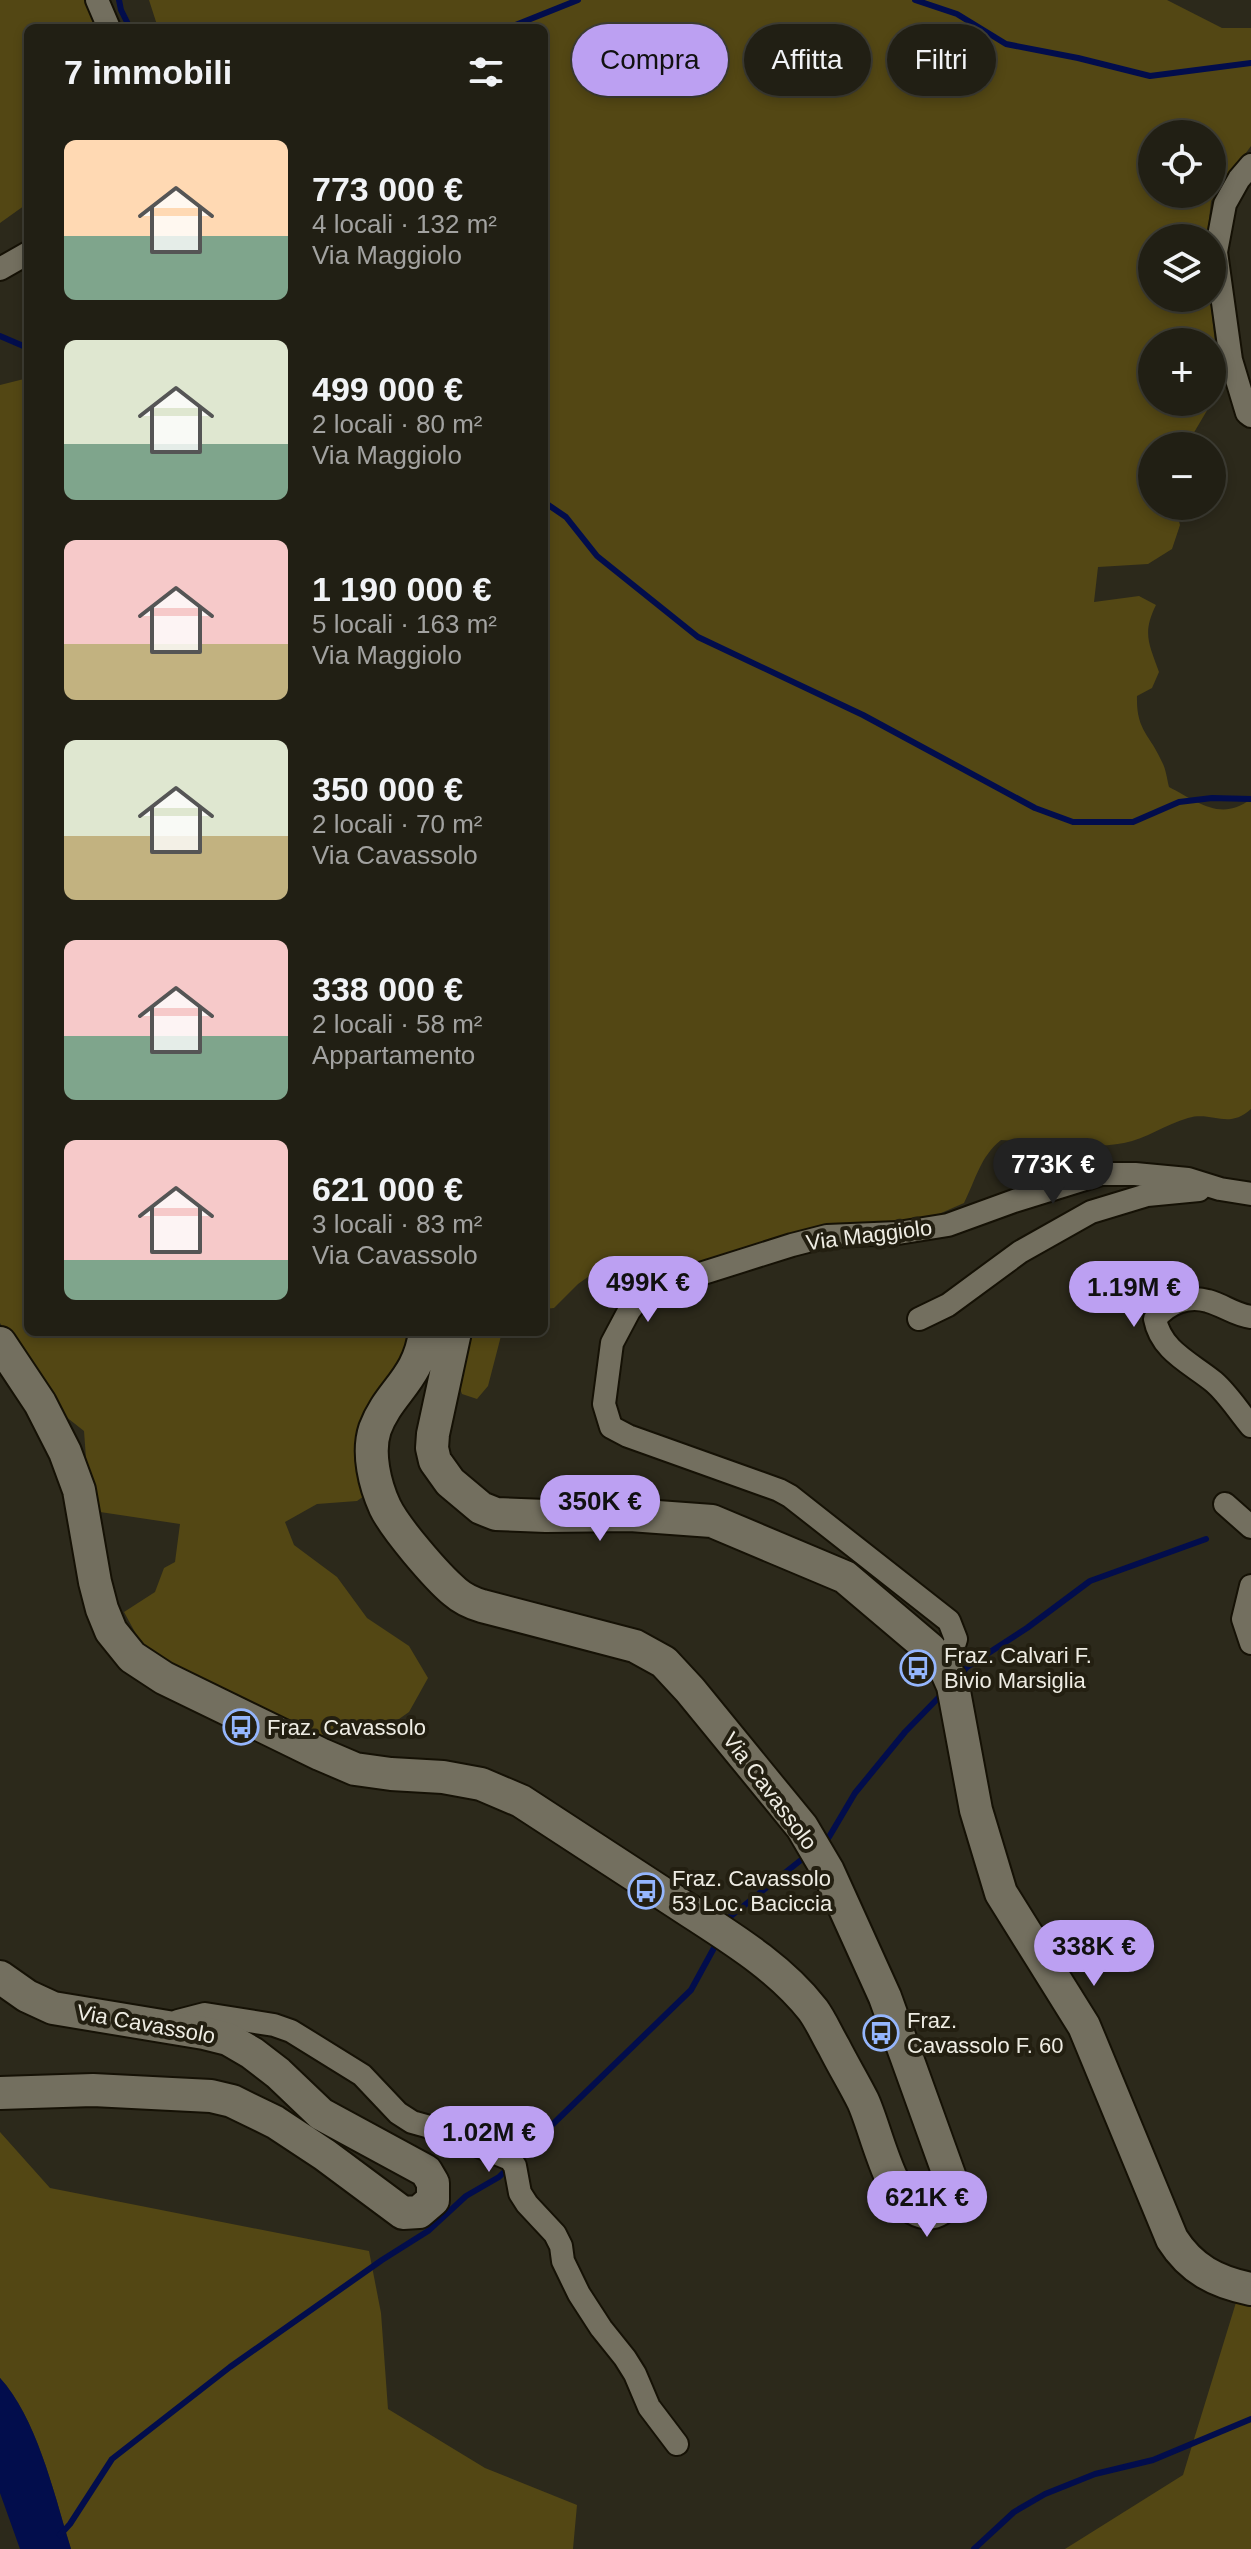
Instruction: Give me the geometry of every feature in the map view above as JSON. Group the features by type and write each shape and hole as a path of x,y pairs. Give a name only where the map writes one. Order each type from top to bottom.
{"main road":[{"name":"Via Cavassolo","path":"0,1343 40,1403 65,1452 79,1490 102,1609 111,1631 132,1657 164,1678 355,1769 443,1777 481,1784 521,1801 742,1946 780,1975 814,2011 863,2101 893,2180 911,2207 920,2210 944,2207 951,2197 952,2183 885,1997 828,1871 802,1827 664,1662 635,1646 465,1599 427,1562 386,1509 376,1485 372,1456 375,1430 416,1368 425,1336"},
{"path":"454,1336 432,1448 435,1461 450,1482 481,1508 496,1514 630,1515 712,1521 845,1577 930,1649 949,1676 976,1810 1001,1893 1084,2026 1172,2239 1196,2268 1222,2282 1251,2289"},
{"name":"Via Cavassolo","path":"0,1977 27,1996 53,2008 228,2039 278,2073 321,2114 426,2171 433,2183 433,2200 419,2212 403,2213 275,2122 232,2101 211,2096 93,2090 0,2093"}],"street":[{"path":"97,0 107,24"},
{"path":"1251,165 1225,204 1216,252 1231,360 1247,413 1251,416"},
{"path":"0,269 24,255"},
{"name":"Via Maggiolo","path":"949,1676 956,1639 949,1621 790,1496 611,1427 604,1404 612,1343 629,1311 640,1297 662,1286 792,1245 827,1236 898,1233 948,1225 1101,1174 1188,1179 1251,1194"},
{"path":"919,1319 948,1305 1020,1252 1091,1212 1147,1195 1220,1189"},
{"path":"1251,1317 1231,1312 1207,1300 1184,1300 1165,1306 1155,1319 1158,1332 1168,1345 1216,1384 1251,1426"},
{"path":"1225,1504 1251,1527"},
{"path":"1251,1586 1243,1619 1251,1643"},
{"path":"174,2028 178,2021 205,2014 274,2025 291,2031 362,2075 398,2113 412,2122 510,2159 515,2166 520,2193 555,2234 563,2261 579,2294 625,2358 649,2407 677,2444"}],"shaded area":[{"path":"0,0 87,0 96,24 24,24 24,206 0,223"},
{"path":"149,0 1167,0 1222,28 1251,28 1251,146 1226,180 1226,120 1138,120 1138,208 1210,208 1209,224 1138,224 1138,312 1212,312 1213,328 1138,328 1138,416 1204,416 1194,432 1138,432 1138,520 1179,520 1180,525 1172,549 1148,564 1098,567 1094,602 1139,596 1156,605 1148,631 1159,672 1152,688 1137,696 1137,708 1141,725 1163,765 1169,787 1200,803 1220,809 1240,806 1251,799 1251,1109 1228,1119 1188,1118 1132,1141 1110,1145 1079,1146 1001,1140 983,1161 964,1203 932,1217 661,1278 609,1272 592,1274 554,1308 548,1309 548,24 157,24"},
{"path":"24,379 24,1336 413,1336 367,1494 357,1501 317,1504 285,1522 294,1545 337,1577 367,1618 409,1646 428,1678 409,1712 399,1719 356,1722 331,1735 306,1732 189,1679 142,1645 124,1612 155,1592 164,1568 175,1562 180,1524 100,1512 86,1458 84,1431 65,1416 0,1323 0,385"},
{"path":"465,1336 501,1336 488,1386 477,1399 462,1394 456,1378"},
{"path":"0,2132 50,2188 369,2251 381,2313 388,2409 485,2468 577,2505 573,2549 71,2549 35,2436 0,2378"},
{"path":"1238,2296 1251,2299 1251,2549 1065,2549 1183,2475"},
{"path":"0,2378 35,2436 71,2549 20,2549 0,2493"}],"waterway":[{"path":"119,0 128,24"},
{"path":"518,24 578,0"},
{"path":"915,0 957,14 1006,44 1150,76 1251,63"},
{"path":"0,336 24,346"},
{"path":"548,505 566,517 597,556 698,637 863,715 1035,808 1073,822 1133,822 1179,802 1212,798 1251,799"},
{"path":"960,1675 1090,1581 1206,1539"},
{"path":"829,1837 855,1793 905,1732 944,1692"},
{"path":"731,1916 801,1860"},
{"path":"520,2156 691,1990 714,1948"},
{"path":"60,2535 112,2459 230,2367 428,2231 466,2196 499,2177 508,2168"},
{"path":"974,2549 1014,2512 1045,2494 1095,2474 1153,2460 1251,2419"}],"place":[{"name":"Fraz. Calvari F. Bivio Marsiglia","path":"918,1668"},
{"name":"Fraz. Cavassolo","path":"241,1727"},
{"name":"Fraz. Cavassolo 53 Loc. Baciccia","path":"646,1891"},
{"name":"Fraz. Cavassolo F. 60","path":"881,2033"}]}
